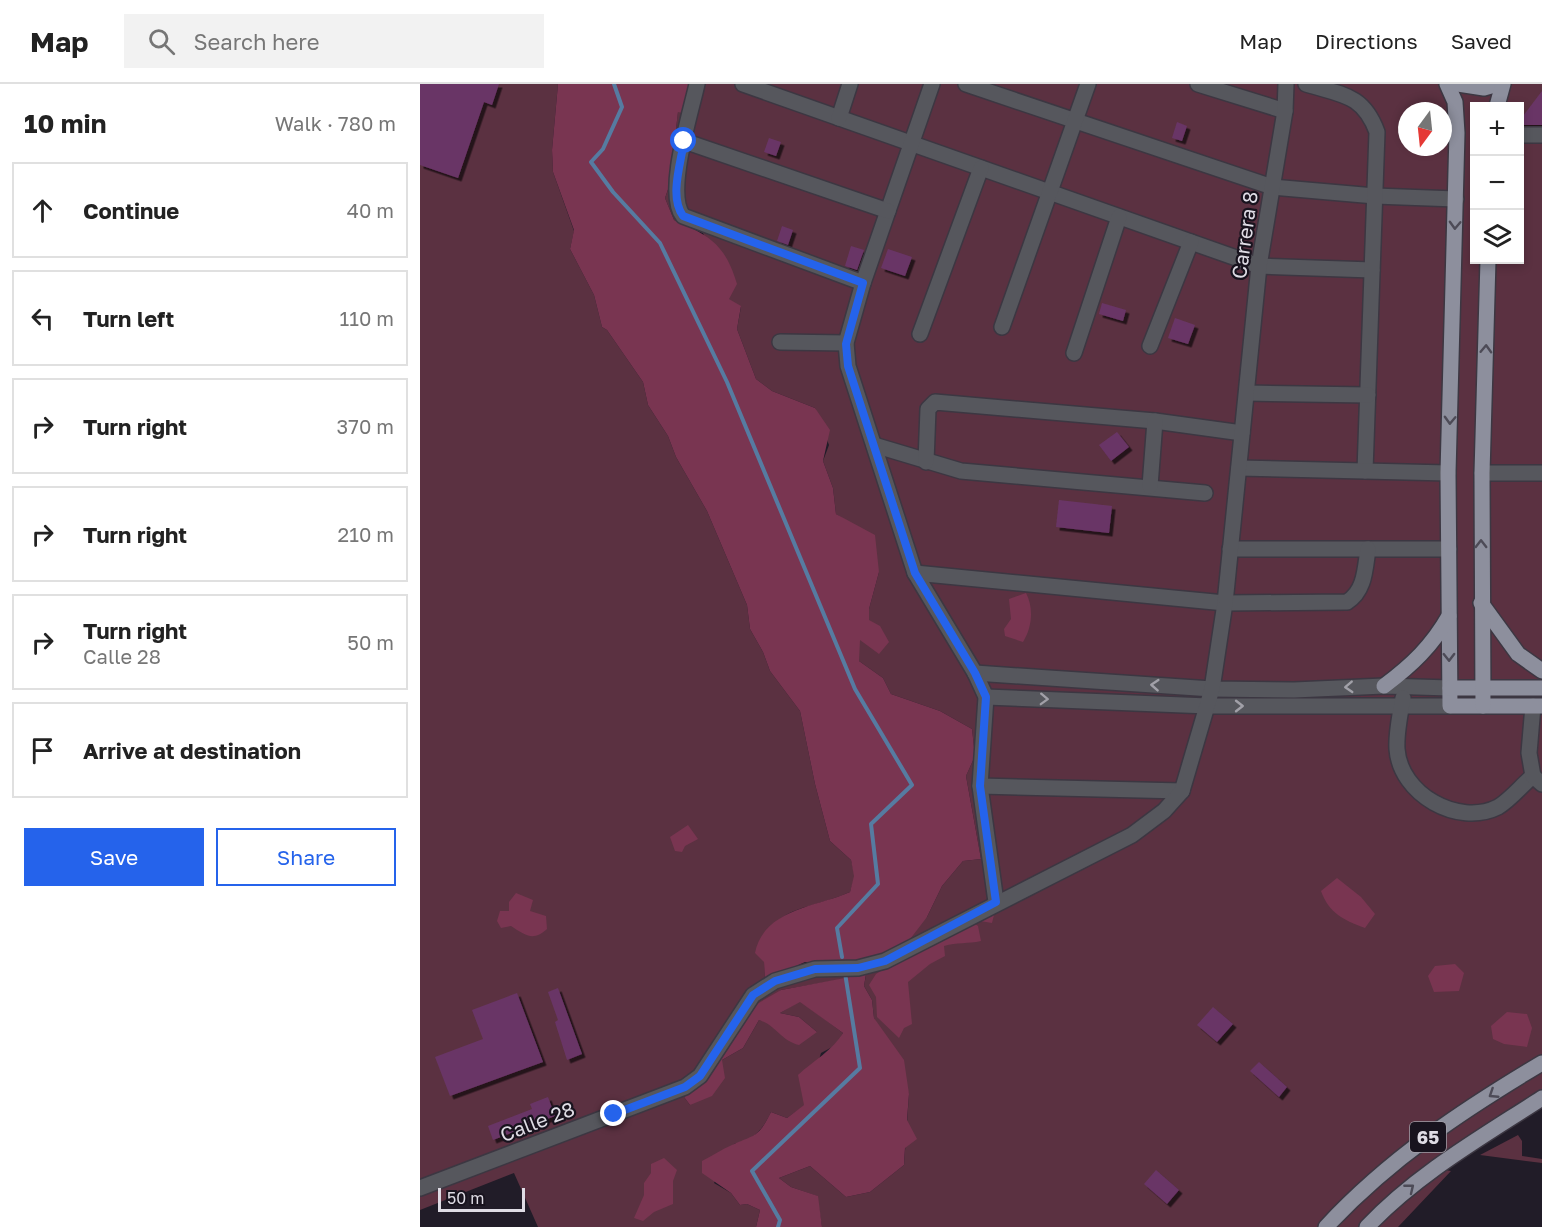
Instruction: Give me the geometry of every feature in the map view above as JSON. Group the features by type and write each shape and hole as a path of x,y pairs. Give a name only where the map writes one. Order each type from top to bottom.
{"main road":[{"path":"1447,84 1455,102 1458,133 1448,473 1450,706 1538,706"},
{"path":"1458,84 1484,88 1498,84"},
{"path":"1498,102 1503,84"},
{"path":"1483,706 1482,473 1488,264"},
{"path":"1481,603 1518,654 1542,671"},
{"path":"1384,686 1417,661 1437,638 1449,616"},
{"path":"1450,688 1542,688"},
{"name":"65","path":"1326,1227 1360,1190 1397,1159 1542,1063"},
{"name":"65","path":"1367,1227 1383,1210 1436,1168 1542,1098"}],"street":[{"path":"697,84 676,188 679,210 683,216 863,283"},
{"path":"743,84 1259,266 1372,270"},
{"path":"838,118 850,84"},
{"path":"932,84 863,283 846,344 848,366 915,573 975,673 986,697 980,786 996,902 1132,835 1164,811 1182,791"},
{"path":"966,84 1272,187 1375,196 1456,199"},
{"path":"1002,327 1088,84"},
{"path":"1198,84 1284,111"},
{"name":"Carrera 8","path":"1182,791 1212,689 1225,603 1259,266 1284,111 1286,84"},
{"path":"1306,84 1353,99 1369,112 1377,132 1365,471"},
{"path":"1524,135 1542,135"},
{"path":"684,141 888,211"},
{"path":"920,334 981,168"},
{"path":"1074,353 1119,217"},
{"path":"1150,346 1191,242"},
{"path":"780,342 846,344"},
{"path":"1247,393 1368,395"},
{"path":"926,462 928,408 935,402 1155,421 1242,433"},
{"path":"1150,486 1155,421"},
{"path":"874,445 961,471 1150,486 1205,493"},
{"path":"1239,468 1448,473"},
{"path":"1482,473 1542,473"},
{"path":"1230,549 1449,549"},
{"path":"915,573 1225,603 1347,602 1356,596 1362,584 1368,549"},
{"path":"975,673 1212,689 1294,690 1384,686 1450,688"},
{"path":"1406,686 1401,707 1397,750 1408,782 1440,807 1469,815 1498,806 1537,780 1529,753 1538,706"},
{"path":"986,697 1208,706 1450,706"},
{"path":"980,786 1182,791"},
{"name":"Calle 28","path":"420,1188 685,1087 700,1076 753,995 775,981 815,969 858,968 885,961 996,902"}],"shaded area":[{"path":"420,84 558,84 552,150 553,172 574,231 570,249 594,295 602,327 607,330 643,382 648,405 668,436 676,457 707,511 747,605 750,629 763,652 770,671 800,711 830,841 851,860 855,876 850,892 785,915 776,924 769,936 765,955 765,980 799,967 820,964 927,917 942,886 963,861 981,859 966,776 975,756 972,729 940,711 891,694 883,678 859,661 859,640 880,627 869,621 869,609 879,572 853,525 836,514 833,488 823,461 829,445 815,408 772,391 756,379 737,329 741,307 728,299 703,233 674,220 665,198 680,155 676,129 678,111 693,84 1542,84 1542,1102 1440,1169 1451,1171 1398,1227 822,1227 817,1196 791,1187 779,1178 810,1166 846,1197 870,1192 904,1165 909,1094 874,1018 872,1000 864,986 866,975 781,990 709,1069 701,1085 684,1097 690,1105 722,1060 743,1048 759,1020 817,1032 799,1017 780,1013 800,1001 843,1033 836,1045 821,1053 805,1105 787,1118 771,1112 757,1133 747,1140 734,1144 714,1183 731,1193 740,1205 747,1204 760,1210 756,1227 538,1227 514,1173 420,1210"},
{"path":"558,84 693,84 687,114 678,112 676,129 680,155 665,198 674,220 707,237 727,259 737,284 729,299 741,306 737,329 756,379 772,391 815,408 830,430 823,461 833,488 836,514 875,535 879,572 869,609 869,620 880,626 889,642 879,654 860,640 859,661 883,678 891,694 940,711 972,729 975,756 966,776 981,859 963,861 942,886 927,917 907,943 882,957 857,963 805,962 765,980 764,962 755,953 760,938 780,918 850,892 854,876 851,860 830,841 800,711 770,671 763,652 750,629 747,605 707,511 676,457 668,436 648,405 643,382 607,330 602,327 594,295 570,249 574,230 553,172 552,150"},
{"path":"1026,593 1031,618 1023,642 1005,636 1004,629 1011,619 1009,599"},
{"path":"688,825 698,839 685,846 682,852 675,851 670,837"},
{"path":"1337,878 1361,897 1375,914 1365,928 1338,915 1324,899 1321,891"},
{"path":"516,893 533,900 530,911 546,916 547,929 542,933 529,936 511,926 501,928 497,921 500,911 509,911 509,902"},
{"path":"988,904 994,915 992,923 968,919 978,926 981,941 944,946 945,956 930,964 908,982 912,1024 904,1028 899,1038 877,1017 876,997 869,985 876,974"},
{"path":"1455,964 1464,973 1459,991 1434,992 1428,976 1435,966"},
{"path":"866,974 864,986 872,1000 874,1018 904,1060 909,1094 907,1120 917,1139 905,1148 904,1165 870,1192 846,1197 810,1166 779,1178 791,1187 818,1196 822,1227 756,1227 760,1210 747,1204 740,1205 731,1193 702,1173 702,1161 756,1134 763,1127 771,1112 787,1118 804,1105 798,1075 828,1050 843,1033 800,1002 780,1013 799,1017 817,1032 799,1045 759,1020 743,1048 722,1060 725,1078 712,1096 690,1105 684,1097 701,1085 729,1039 757,1004 781,990"},
{"path":"1507,1012 1527,1014 1532,1028 1527,1047 1504,1044 1493,1039 1491,1026"},
{"path":"1518,1135 1522,1141 1522,1156 1542,1159 1542,1163 1480,1155"},
{"path":"664,1158 677,1170 673,1181 673,1204 654,1212 643,1221 634,1218 644,1195 644,1183 651,1173 651,1164"}],"building":[{"path":"420,84 499,84 492,105 484,102 458,178 420,165"},
{"path":"1542,91 1542,125 1524,125 1524,115"},
{"path":"1177,122 1187,126 1182,141 1172,138"},
{"path":"769,138 781,142 776,156 764,152"},
{"path":"782,226 793,230 788,245 777,241"},
{"path":"851,246 864,250 857,270 845,266"},
{"path":"888,249 912,257 905,276 881,268"},
{"path":"1102,303 1126,310 1123,321 1099,314"},
{"path":"1175,318 1195,325 1188,344 1168,338"},
{"path":"1117,432 1129,447 1111,461 1099,445"},
{"path":"1059,500 1112,506 1109,533 1056,527"},
{"path":"558,988 582,1054 567,1060 555,1022 558,1020 548,992"},
{"path":"517,993 543,1062 450,1096 435,1057 483,1039 472,1010"},
{"path":"1213,1007 1233,1024 1217,1042 1197,1025"},
{"path":"1259,1062 1287,1087 1279,1097 1250,1071"},
{"path":"548,1097 555,1116 493,1140 488,1126 532,1109 530,1104"},
{"path":"1156,1170 1179,1190 1167,1204 1144,1184"}],"waterway":[{"path":"614,84 622,107 603,149 591,162 613,192 660,243 727,382 855,689 912,785 871,824 878,884 837,928 842,957"},
{"path":"778,1227 780,1220 752,1171 860,1068 845,973"}],"route":[{"path":"614,1114 685,1087 700,1076 753,995 775,981 815,969 858,968 885,961 996,902 980,786 986,697 975,673 915,573 848,366 846,344 863,283 683,216 679,210 676,188 684,141"}]}
